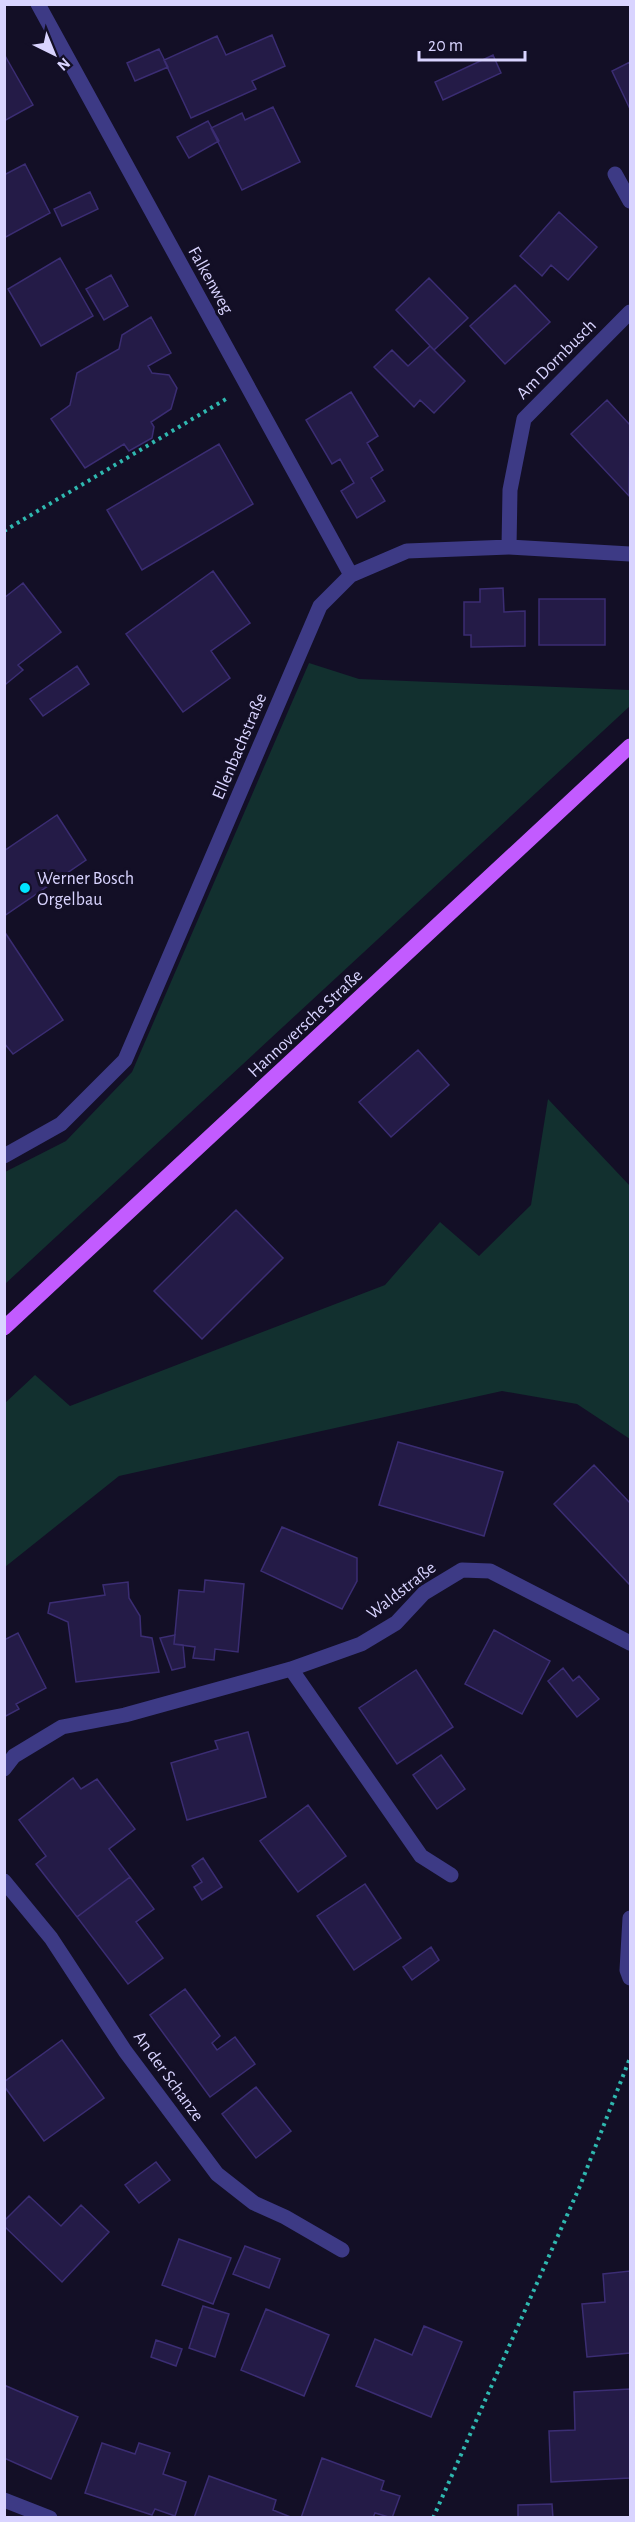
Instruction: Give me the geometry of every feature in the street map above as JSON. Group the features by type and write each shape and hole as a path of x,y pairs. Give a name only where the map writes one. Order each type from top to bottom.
{"main road":[{"name":"Hannoversche Straße","path":"4,1328 630,746"}],"street":[{"name":"Falkenweg","path":"38,4 351,575"},
{"path":"615,174 630,201"},
{"name":"Am Dornbusch","path":"509,547 510,490 524,419 630,312"},
{"name":"Ellenbachstraße","path":"4,1156 61,1124 124,1060 320,606 351,575 407,551 509,547 630,554"},
{"name":"Waldstraße","path":"4,1769 14,1756 62,1727 125,1715 291,1669 361,1644 396,1623 424,1593 462,1570 490,1571 630,1644"},
{"path":"291,1669 421,1856 451,1875"},
{"name":"An der Schanze","path":"4,1881 51,1938 125,2051 217,2175 255,2203 285,2217 342,2250"},
{"path":"630,1918 627,1970 630,1978"},
{"path":"4,2500 50,2517"}],"path":[{"path":"4,531 247,386"},
{"path":"433,2517 580,2186 630,2058"}],"green space":[{"path":"309,663 359,679 630,690 630,706 5,1284 5,1172 66,1141 132,1072"},
{"path":"548,1099 630,1186 630,1439 577,1404 502,1391 119,1476 5,1567 5,1403 35,1375 70,1406 385,1285 440,1222 479,1256 531,1205"}],"building":[{"path":"272,35 285,66 252,81 256,89 191,118 164,60 217,36 226,55"},
{"path":"159,49 168,67 135,81 127,63"},
{"path":"4,54 33,105 4,121"},
{"path":"493,55 501,73 443,100 435,82"},
{"path":"630,62 630,109 612,71"},
{"path":"273,107 300,162 242,190 211,128 242,113 245,120"},
{"path":"208,121 219,141 189,158 177,137"},
{"path":"25,164 50,213 4,238 4,175"},
{"path":"90,192 98,209 62,226 54,209"},
{"path":"559,212 597,247 568,280 551,265 542,276 520,256"},
{"path":"60,258 93,316 41,346 8,289"},
{"path":"111,275 128,306 104,320 86,289"},
{"path":"429,278 468,318 434,350 396,310"},
{"path":"515,285 550,322 505,364 470,326"},
{"path":"151,317 171,353 148,366 152,373 169,375 177,388 171,409 151,422 154,427 152,438 129,451 124,444 85,468 51,419 70,405 77,373 119,349 122,335"},
{"path":"430,346 465,381 434,413 420,400 414,407 374,367 392,350 408,366"},
{"path":"351,392 378,436 367,443 383,470 371,478 385,501 357,518 341,491 354,483 340,459 332,464 306,420"},
{"path":"607,400 630,425 629,496 571,434"},
{"path":"219,444 253,504 142,570 107,510"},
{"path":"213,571 250,623 211,651 230,678 183,712 126,634"},
{"path":"23,583 61,632 18,665 23,670 6,684 4,681 4,598"},
{"path":"503,588 504,612 525,611 525,646 471,647 471,635 464,635 464,602 480,602 480,589"},
{"path":"539,599 605,599 605,645 539,645"},
{"path":"77,666 89,684 43,716 30,699"},
{"name":"Werner Bosch Orgelbau","path":"57,815 86,860 4,916 4,851"},
{"name":"Werner Bosch Orgelbau","path":"4,931 63,1020 13,1054 4,1043"},
{"path":"418,1050 449,1085 391,1137 359,1102"},
{"path":"236,1210 283,1258 202,1339 154,1291"},
{"path":"398,1442 503,1472 484,1536 379,1505"},
{"path":"594,1465 630,1503 630,1585 554,1504"},
{"path":"282,1527 357,1558 357,1581 342,1609 261,1571"},
{"path":"205,1580 244,1584 238,1652 215,1649 214,1660 193,1658 195,1647 174,1644 179,1590 204,1592"},
{"path":"128,1582 129,1598 140,1616 141,1636 152,1638 159,1672 76,1682 68,1622 48,1613 50,1603 105,1595 103,1585"},
{"path":"494,1630 550,1661 522,1714 465,1684"},
{"path":"18,1633 46,1688 16,1704 19,1709 4,1717 4,1640"},
{"path":"175,1635 174,1644 183,1645 185,1667 172,1670 160,1638"},
{"path":"563,1668 573,1681 579,1676 599,1699 577,1717 548,1681"},
{"path":"416,1670 453,1727 397,1764 359,1708"},
{"path":"248,1732 266,1797 187,1820 171,1763 218,1749 215,1741"},
{"path":"441,1755 465,1789 437,1809 413,1775"},
{"path":"73,1778 81,1789 97,1779 135,1829 109,1849 130,1877 77,1917 36,1864 46,1856 19,1820"},
{"path":"308,1805 346,1856 298,1892 260,1841"},
{"path":"203,1858 222,1887 202,1900 194,1887 202,1882 192,1866"},
{"path":"130,1877 154,1909 136,1922 163,1958 128,1984 77,1917"},
{"path":"365,1884 401,1938 354,1970 317,1916"},
{"path":"431,1947 439,1960 412,1980 403,1967"},
{"path":"185,1989 220,2036 212,2043 217,2050 235,2037 255,2064 210,2097 150,2015"},
{"path":"62,2040 104,2098 44,2141 4,2086 4,2082"},
{"path":"256,2087 291,2131 256,2158 222,2114"},
{"path":"156,2162 170,2180 139,2203 125,2185"},
{"path":"29,2196 61,2226 81,2205 109,2232 62,2282 4,2226 4,2221"},
{"path":"179,2239 231,2258 213,2304 162,2285"},
{"path":"245,2246 280,2259 269,2288 233,2274"},
{"path":"630,2271 630,2353 587,2357 582,2304 605,2302 603,2274"},
{"path":"203,2306 229,2314 215,2357 189,2348"},
{"path":"266,2309 329,2335 304,2396 241,2370"},
{"path":"424,2326 462,2342 431,2417 356,2386 375,2339 412,2355"},
{"path":"156,2340 182,2349 176,2366 151,2357"},
{"path":"4,2385 78,2417 51,2479 4,2458"},
{"path":"630,2389 630,2478 551,2482 549,2431 575,2430 574,2392"},
{"path":"102,2443 135,2454 139,2443 170,2453 163,2474 186,2482 175,2516 155,2509 152,2515 85,2493"},
{"path":"322,2458 384,2481 381,2490 400,2496 392,2518 375,2513 373,2518 301,2518"},
{"path":"209,2476 276,2500 273,2510 293,2518 194,2518"},
{"path":"552,2504 553,2518 518,2518 518,2505"}],"place":[{"name":"Werner Bosch Orgelbau","path":"25,888"}]}
